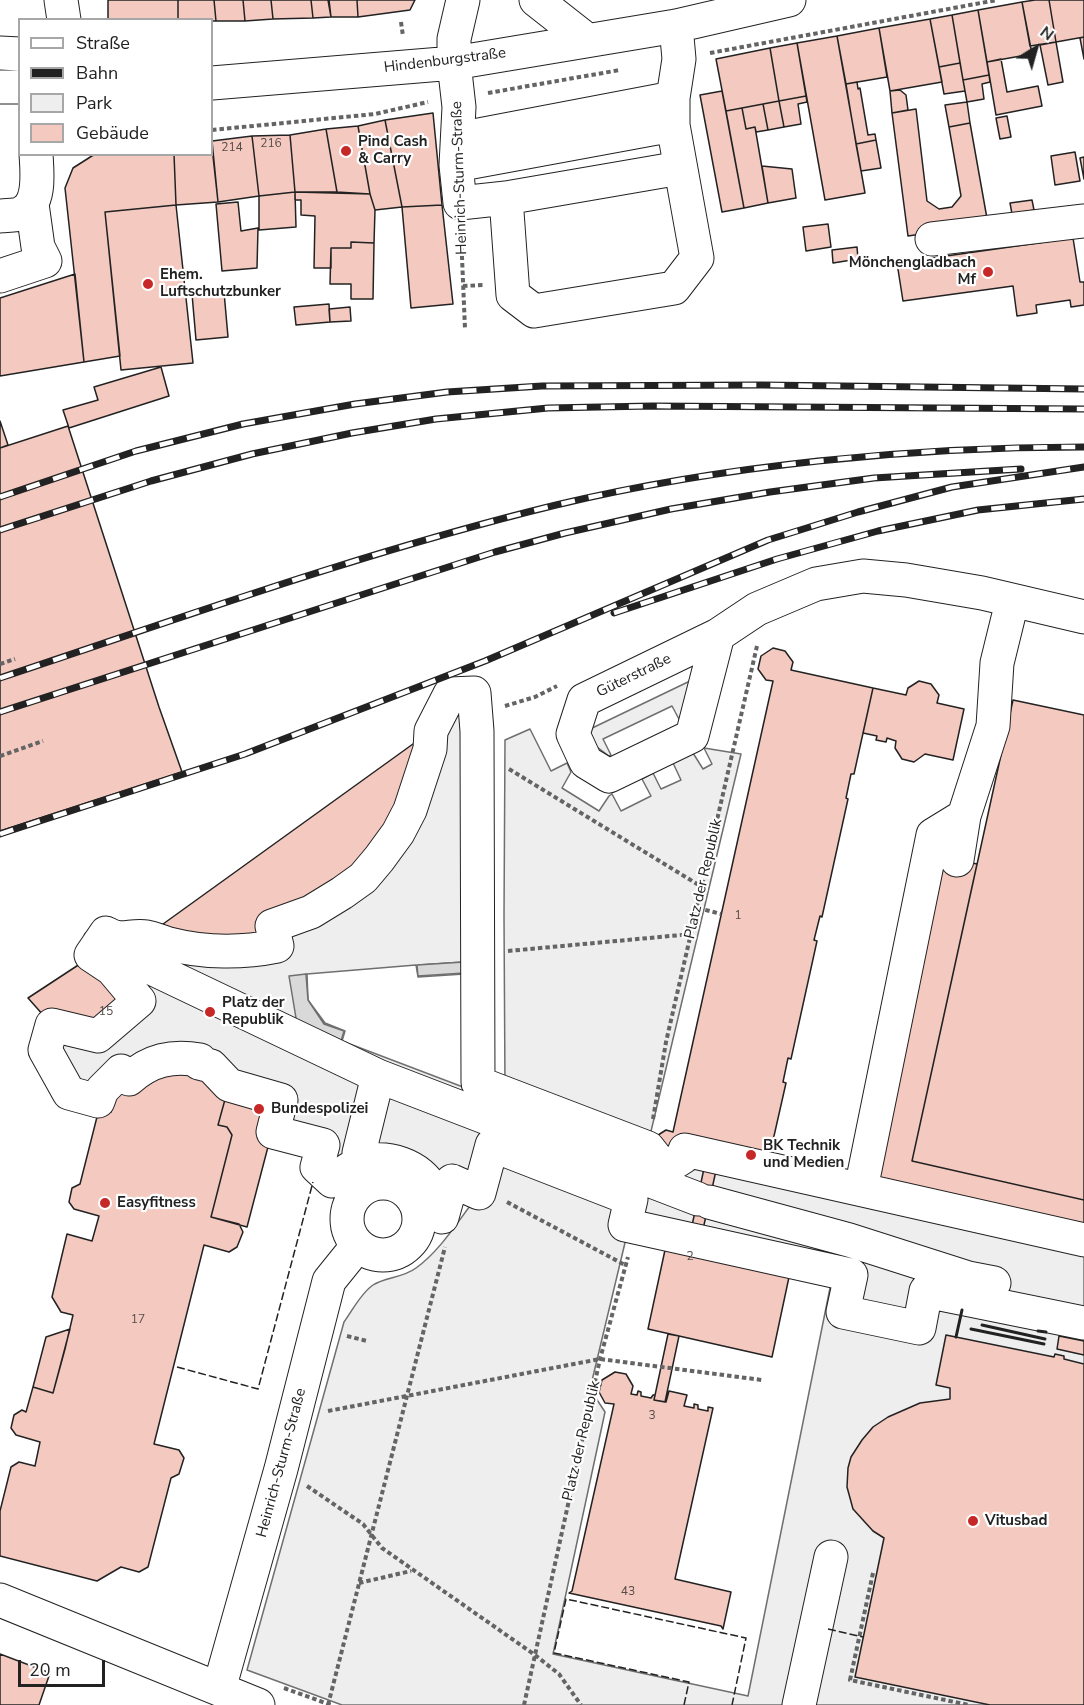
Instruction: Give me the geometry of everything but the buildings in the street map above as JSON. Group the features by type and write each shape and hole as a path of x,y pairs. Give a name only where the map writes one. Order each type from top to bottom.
{"street":[{"path":"61,0 64,18"},
{"path":"75,0 76,18"},
{"path":"453,63 454,39 463,0"},
{"path":"453,63 471,0"},
{"path":"536,0 587,40"},
{"name":"Hindenburgstraße","path":"213,83 453,63 676,26 789,0"},
{"path":"506,198 513,295 534,311 674,288 697,258 680,168 673,112 679,59 676,26"},
{"path":"0,53 18,54"},
{"name":"Heinrich-Sturm-Straße","path":"453,63 459,107 457,152 460,203"},
{"path":"0,87 18,87"},
{"path":"457,152 673,112"},
{"path":"0,276 45,261 38,247 32,204 37,180 36,156"},
{"path":"460,203 506,198 680,168"},
{"path":"0,216 23,213 32,204"},
{"path":"932,239 1084,221"},
{"name":"Güterstraße","path":"718,635 692,736 609,776 586,762 573,734 584,700 718,635 757,609 816,584 863,576 906,580 997,597 1084,617"},
{"path":"957,860 964,816 993,726 997,663 997,597"},
{"path":"1084,1301 968,1278 849,1240 704,1201 645,1163 478,1083 477,732 474,693 450,694 431,731 428,760 410,810 398,833 363,878 311,912 272,926 277,946 255,951 206,950 145,937 116,939 106,933 91,955 112,969 138,1001 98,1036 52,1026 45,1050 69,1093 98,1101 102,1090 121,1071 129,1079 137,1071 160,1060 183,1057 200,1060 199,1063 211,1066 229,1085 281,1100 273,1132 323,1145 317,1167 332,1181 359,1163 393,1161 411,1167 424,1178 434,1191 442,1217 452,1181 479,1193 492,1145 631,1199 625,1226 851,1275 843,1312 919,1328 926,1291 1084,1323"},
{"path":"849,1240 933,834 964,816"},
{"path":"99,943 378,1076 645,1163 672,1164 684,1157 685,1150 861,1187 1084,1240"},
{"path":"359,1153 378,1076"},
{"path":"635,1227 645,1163"},
{"name":"Heinrich-Sturm-Straße","path":"219,1689 281,1469 329,1281 358,1245"},
{"path":"799,1705 830,1557"},
{"path":"0,1600 258,1705"}],"path":[{"name":"Heinrich-Sturm-Straße","path":"460,203 465,329"},
{"name":"Platz der Republik","path":"645,1163 666,1042 759,638 757,609"},
{"path":"0,664 15,659"},
{"path":"0,756 43,741"},
{"path":"508,769 703,887"},
{"path":"698,908 721,914"},
{"path":"497,952 692,933"},
{"path":"480,1188 626,1265"},
{"name":"Platz der Republik","path":"524,1705 600,1359 635,1227"},
{"path":"328,1705 446,1240"},
{"path":"295,1417 600,1359 762,1380"},
{"path":"281,1469 363,1524 382,1548 412,1571 535,1655 559,1674 581,1705"},
{"path":"359,1583 412,1571"},
{"path":"873,1573 850,1680 969,1705"}],"green space":[{"path":"690,681 681,723 672,706 603,739 611,755 609,756 593,744 586,731"},
{"path":"474,693 478,1083 505,1089 505,740 530,729 551,771 567,763 571,772 562,788 599,811 612,794 621,811 651,796 642,779 653,773 661,789 681,780 673,763 693,753 703,769 712,764 704,748 741,754 647,1148 1084,1240 1084,1705 342,1705 247,1670 344,1322 369,1288 383,1280 411,1271 425,1261 476,1198 411,1168 332,1181 322,1145 69,1093 52,1025 145,937 430,749","holes":["463,962 418,976 418,965","416,965 418,977 464,974 463,1087 342,1041 345,1031 325,1023 308,1000 307,974","306,974 307,1000 324,1024 344,1031 297,1024","629,1226 833,1273 748,1696 553,1654 605,1412 590,1389"]}],"shaded area":[{"path":"464,962 464,973 418,976 417,965"},
{"path":"306,974 308,1000 324,1024 344,1031 341,1041 297,1024 289,976"}],"railway":[{"path":"0,497 136,451 243,424 355,404 447,392 542,386 762,385 1084,389"},
{"path":"0,530 151,481 252,454 352,433 436,419 548,408 652,406 1084,409"},
{"path":"0,678 415,543 485,523 620,491 685,479 818,461 952,450 1084,447"},
{"path":"0,834 245,754 485,661 768,540 858,512 952,487 1084,467"},
{"path":"0,712 495,552 565,533 671,509 770,492 874,478 1021,469"},
{"path":"614,613 777,559 878,531 978,510 1084,499"}],"fence":[{"path":"177,1367 258,1389 313,1182"},
{"path":"684,1705 689,1682 554,1653 566,1599 746,1638 732,1705"},
{"path":"828,1629 863,1637"}],"wall":[{"path":"956,1337 962,1310"},
{"path":"982,1325 1045,1339"},
{"path":"971,1329 1044,1344"},
{"path":"1038,1331 1046,1332"}],"place":[{"name":"Pind Cash & Carry","path":"346,151"},
{"name":"Mönchengladbach Mf","path":"988,272"},
{"name":"Ehem. Luftschutzbunker","path":"148,284"},
{"name":"Platz der Republik","path":"210,1012"},
{"name":"Bundespolizei","path":"259,1109"},
{"name":"BK Technik und Medien","path":"751,1155"},
{"name":"Easyfitness","path":"105,1203"},
{"name":"Vitusbad","path":"973,1521"}]}
